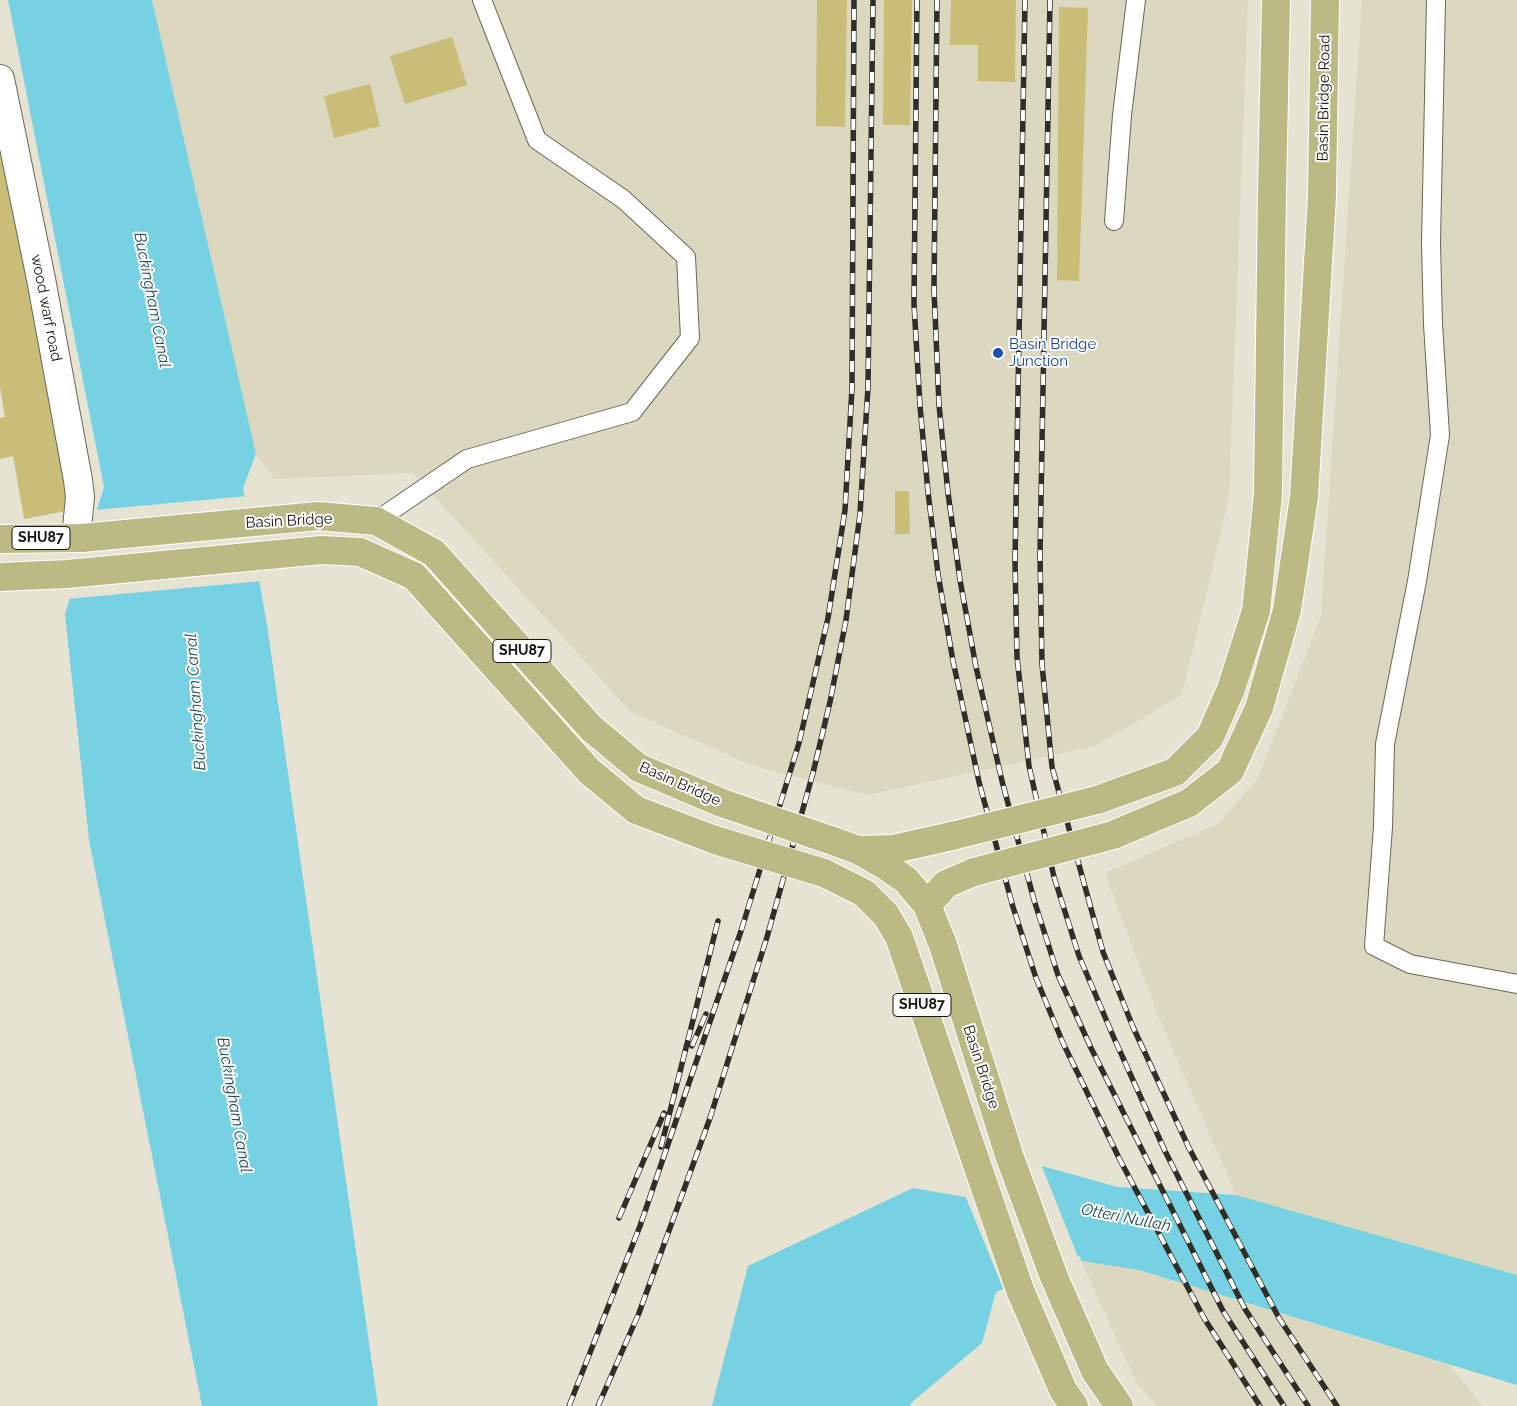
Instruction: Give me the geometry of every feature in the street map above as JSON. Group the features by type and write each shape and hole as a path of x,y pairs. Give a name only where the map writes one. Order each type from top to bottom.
{"main road":[{"path":"845,846 894,849 1098,800 1175,772 1210,737 1231,689 1256,611 1268,494 1276,0"},
{"name":"Basin Bridge Road","path":"927,905 946,884 974,872 1113,835 1190,803 1230,771 1259,708 1287,610 1304,497 1322,196 1325,0"},
{"name":"Basin Bridge","path":"79,538 318,516 376,521 434,553 591,728 639,768 722,803 845,846 886,866 906,880 927,905 943,945 1009,1155 1054,1277 1095,1371 1119,1406"},
{"name":"SHU87","path":"0,539 79,538"},
{"name":"Basin Bridge","path":"0,577 67,574 322,550 360,552 414,576 589,771 636,810 715,840 824,873 864,893 886,915 899,937 1020,1290 1063,1390 1074,1406"}],"street":[{"name":"wood warf road","path":"0,79 41,279 78,480 80,497 79,538"}],"lane":[{"path":"376,521 466,459 632,412 690,338 686,257 623,199 537,140 482,0"},
{"path":"1114,221 1122,115 1136,0"},
{"path":"1436,0 1431,243 1433,324 1440,435 1418,581 1385,744 1383,827 1374,946 1410,964 1517,984"}],"shaded area":[{"path":"152,0 1248,0 1229,498 1182,695 1095,746 867,795 751,765 631,712 413,473 274,479 256,454"},
{"path":"1362,0 1517,0 1517,1275 1236,1195 1157,1013 1105,873 1218,824 1258,778 1321,616"},
{"path":"1081,1261 1139,1270 1449,1365 1483,1406 1157,1406 1136,1382"}],"water":[{"name":"Buckingham Canal","path":"8,0 152,0 256,454 243,488 267,625 378,1406 202,1406 89,840 65,614 104,487"},
{"name":"Otteri Nullah","path":"1042,1166 1118,1187 1236,1195 1517,1275 1517,1385 1139,1270 1081,1261 1080,1256 996,1292 982,1343 911,1403 910,1406 712,1406 748,1266 913,1188 966,1197"}],"pier":[{"path":"247,496 262,581 67,599 95,510"},
{"path":"1041,1164 1080,1262 1079,1260 1004,1291 965,1195"}],"building":[{"path":"817,0 847,0 845,127 816,126"},
{"path":"884,0 912,0 910,125 883,125"},
{"path":"951,0 1016,0 1015,82 978,81 978,45 950,45"},
{"path":"1059,7 1088,8 1079,281 1057,280"},
{"path":"452,37 467,85 405,104 390,56"},
{"path":"370,84 380,126 334,138 324,96"},
{"path":"0,149 32,288 72,510 24,519 13,456 0,459 0,418 5,417 0,387"},
{"path":"895,491 909,491 910,534 895,534"}],"railway":[{"path":"569,1406 640,1226 741,931 799,743 828,618 845,510 852,388 854,0"},
{"path":"598,1406 639,1313 710,1118 767,937 813,773 830,702 846,620 860,514 868,387 873,0"},
{"path":"917,0 914,304 920,406 938,574 953,661 979,782 1013,907 1036,978 1063,1043 1120,1160 1204,1318 1260,1406"},
{"path":"937,0 934,290 939,405 948,493 960,580 976,667 1002,781 1034,900 1058,975 1091,1048 1223,1311 1284,1406"},
{"path":"1025,0 1015,562 1017,657 1029,766 1054,877 1079,956 1114,1038 1165,1151 1245,1309 1308,1406"},
{"path":"1050,0 1040,555 1042,664 1052,767 1103,952 1133,1027 1189,1148 1279,1318 1337,1406"},
{"path":"661,1147 718,921"},
{"path":"692,1046 706,1014"},
{"path":"619,1218 664,1113"}],"place":[{"name":"Basin Bridge Junction","path":"998,353"}]}
